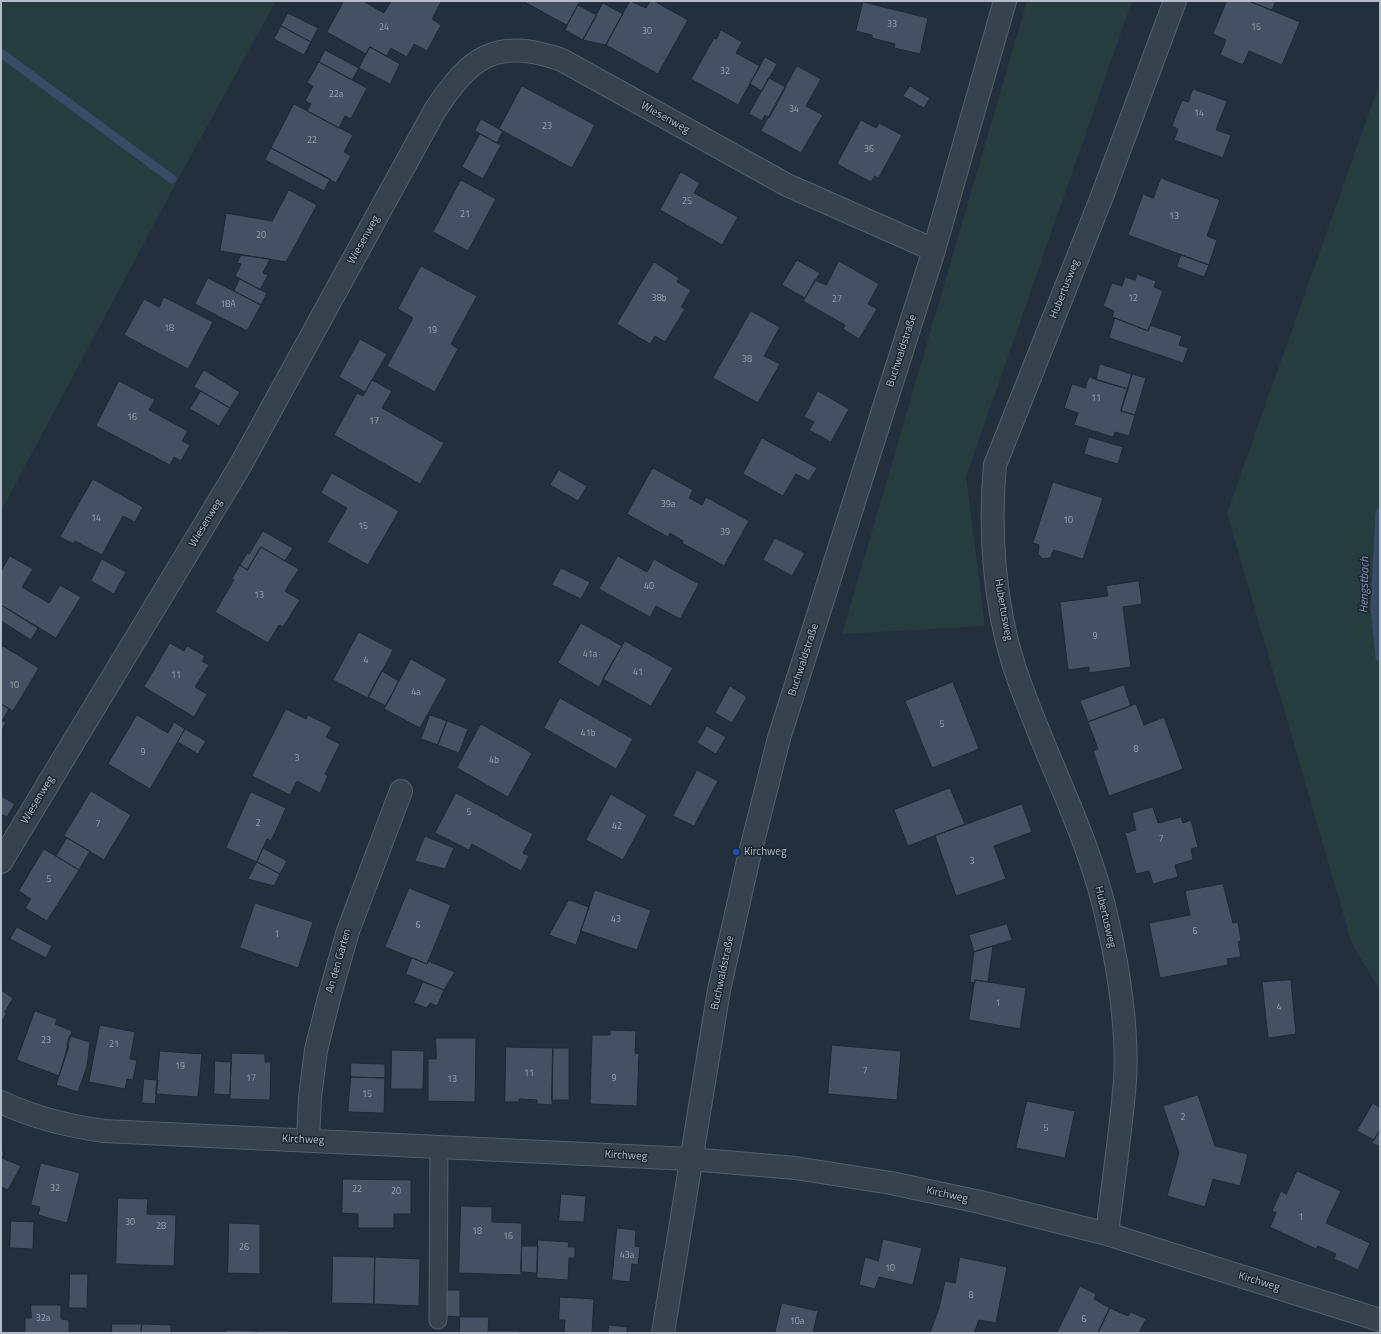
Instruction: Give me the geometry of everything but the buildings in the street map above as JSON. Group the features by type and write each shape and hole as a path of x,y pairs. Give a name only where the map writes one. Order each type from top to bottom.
{"street":[{"name":"Buchwaldstraße","path":"663,1333 690,1159 719,990 748,861 779,738 934,250 1005,1"},
{"name":"Hubertusweg","path":"1107,1234 1125,1080 1125,1048 1113,951 1108,922 1087,851 1014,664 1005,628 995,566 991,504 994,465 1101,199 1175,1"},
{"name":"Wiesenweg","path":"1,862 240,466 434,112 459,78 485,56 498,51 522,49 540,52 562,60 787,185 934,250"},
{"name":"An den Gärten","path":"308,1140 311,1089 316,1050 329,998 348,931 402,791"},
{"name":"Kirchweg","path":"1,1102 48,1120 74,1127 104,1131 690,1159 795,1168 891,1183 980,1202 1107,1234 1380,1320"}],"lane":[{"path":"438,1320 439,1146"}],"green space":[{"path":"1,1 276,1 177,181 1,52"},
{"path":"1027,1 1132,1 966,477 985,626 842,634"},
{"path":"1,54 176,183 1,511"},
{"path":"1380,82 1380,990 1352,944 1227,513"}],"waterway":[{"path":"1,53 172,179"},
{"name":"Hengstbach","path":"1380,513 1375,608 1380,657"}],"place":[{"name":"Kirchweg","path":"736,852"}]}
